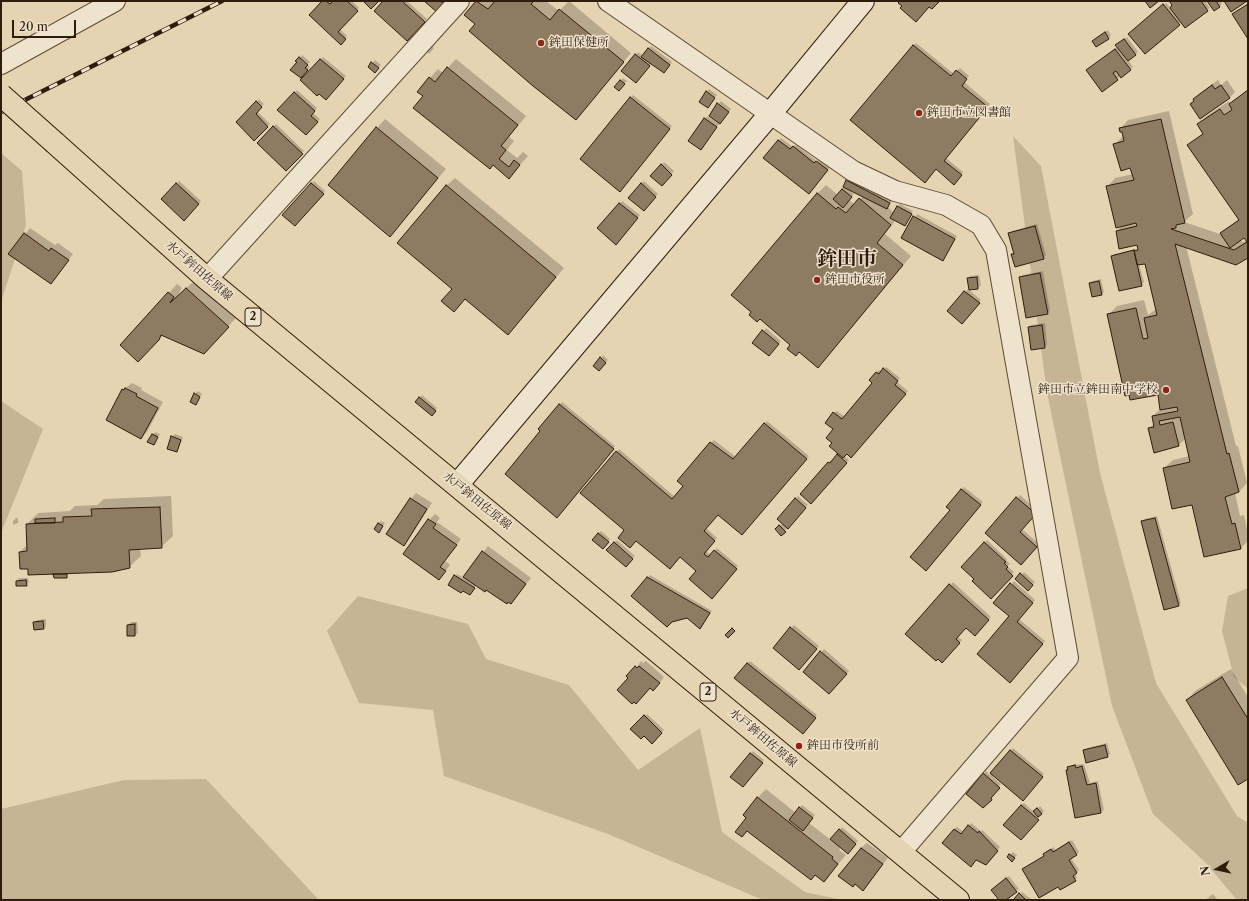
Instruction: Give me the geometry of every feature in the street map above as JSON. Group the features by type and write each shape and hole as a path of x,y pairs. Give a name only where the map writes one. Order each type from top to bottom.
{"main road":[{"name":"水戸鉾田佐原線","path":"1,95 207,279 958,900"}],"street":[{"path":"1,64 115,1"},
{"path":"207,279 459,1"},
{"path":"608,1 853,171 895,191 946,205 981,225 996,250 1068,658 901,852"},
{"path":"457,485 770,114 863,1"}],"shaded area":[{"path":"1013,136 1041,166 1100,473 1156,683 1237,816 1248,823 1248,900 1237,900 1205,862 1153,814 1112,706 1047,393"},
{"path":"1,153 22,171 26,225 1,302"},
{"path":"1,401 43,429 1,533"},
{"path":"1248,588 1248,689 1234,677 1222,631 1228,596"},
{"path":"358,596 468,624 486,659 569,685 638,770 700,728 722,832 805,892 843,900 763,900 608,834 444,776 433,710 359,703 327,631"},
{"path":"206,779 319,900 1,900 1,809 124,780"}],"building":[{"path":"322,1 326,1 330,4 333,1 347,1 358,11 338,32 346,39 341,45 309,15"},
{"path":"363,1 379,1 371,9"},
{"path":"383,1 402,1 425,22 407,41 374,11"},
{"path":"424,1 440,1 444,4 437,12"},
{"path":"476,1 488,9 495,1 534,1 531,4 550,20 559,9 624,62 576,120 533,86 469,31 475,24 464,15"},
{"path":"900,1 940,1 932,9 929,7 916,22 900,8 902,6 898,3"},
{"path":"1145,1 1159,1 1150,8"},
{"path":"1169,1 1201,1 1208,11 1185,28 1170,8 1172,5"},
{"path":"1207,1 1216,1 1220,7 1214,11"},
{"path":"1224,1 1247,1 1231,12"},
{"path":"1163,4 1180,25 1145,54 1128,34"},
{"path":"1248,4 1248,39 1232,14"},
{"path":"1105,32 1109,39 1096,47 1092,41"},
{"path":"1124,39 1136,55 1128,61 1115,45"},
{"name":"鉾田市立図書館","path":"913,45 951,76 956,70 967,79 962,86 988,107 944,161 962,175 954,185 936,169 925,183 850,120"},
{"path":"648,48 670,65 664,73 641,57"},
{"path":"1115,49 1131,70 1121,78 1116,71 1113,73 1118,80 1102,92 1086,70"},
{"path":"635,54 650,66 636,83 621,71"},
{"path":"299,57 308,65 305,68 308,70 301,78 290,70 297,62 295,61"},
{"path":"320,59 344,79 326,100 319,94 317,96 300,80"},
{"path":"371,62 379,68 375,73 368,67"},
{"path":"447,67 518,125 501,146 506,150 499,159 509,167 514,160 520,165 509,179 493,165 490,169 413,108 423,96 417,92 429,77 435,82"},
{"path":"620,80 625,84 619,91 614,87"},
{"path":"1212,85 1215,89 1221,85 1230,98 1200,119 1190,104 1194,101 1193,99"},
{"path":"1248,90 1248,258 1236,265 1175,244 1227,454 1229,453 1239,492 1225,497 1232,524 1235,523 1241,549 1204,557 1192,505 1172,509 1163,468 1190,462 1180,417 1159,421 1160,425 1173,422 1179,446 1154,453 1148,428 1154,427 1152,416 1178,411 1177,407 1160,410 1158,395 1130,400 1129,395 1125,396 1107,314 1136,308 1143,339 1148,338 1144,318 1157,315 1145,264 1137,265 1134,251 1138,250 1137,245 1119,249 1116,231 1137,226 1136,223 1116,228 1106,186 1134,180 1130,168 1121,171 1113,144 1124,141 1122,132 1120,132 1119,128 1161,119 1185,223 1176,225 1176,228 1171,229 1234,250 1247,242 1244,238 1230,248 1220,233 1239,220 1187,145 1203,134 1197,124 1220,109 1224,115 1232,110 1229,104"},
{"path":"706,91 715,98 708,108 699,102"},
{"path":"294,92 315,111 311,116 318,122 306,135 277,110"},
{"path":"630,97 670,129 620,192 580,159"},
{"path":"256,101 262,107 256,114 268,127 254,141 236,122"},
{"path":"717,103 729,112 720,124 709,116"},
{"path":"704,118 717,127 701,150 688,141"},
{"path":"273,126 303,154 286,171 257,143"},
{"path":"376,127 438,178 390,237 328,185"},
{"path":"778,140 790,149 793,146 814,163 816,161 828,170 809,194 763,158"},
{"path":"661,164 672,175 662,186 650,176"},
{"path":"846,180 890,203 887,209 843,187"},
{"path":"176,183 199,204 184,221 161,199"},
{"path":"311,183 324,194 295,226 282,215"},
{"path":"641,183 656,197 644,211 628,198"},
{"path":"446,185 556,277 508,335 465,299 454,312 441,301 452,289 397,243"},
{"path":"842,189 852,197 843,208 833,199"},
{"name":"鉾田市役所","path":"817,193 836,209 838,207 846,213 859,198 891,225 877,243 903,265 818,368 799,352 796,356 787,349 790,345 760,319 757,322 749,315 751,312 731,295"},
{"path":"619,203 638,218 616,245 597,228"},
{"path":"897,206 912,214 905,226 890,218"},
{"path":"913,216 955,239 943,261 901,238"},
{"path":"1035,226 1044,259 1015,267 1011,254 1014,254 1008,233"},
{"path":"24,233 49,251 51,248 69,260 51,284 8,254"},
{"path":"1134,250 1142,286 1119,291 1111,256"},
{"path":"1040,273 1048,314 1026,318 1019,277"},
{"path":"977,277 978,289 969,290 967,278"},
{"path":"1099,281 1102,295 1092,297 1089,283"},
{"path":"186,288 229,327 204,354 161,335 159,340 138,362 120,345 168,292 174,297 170,303"},
{"path":"964,291 980,303 962,324 947,311"},
{"path":"1042,325 1045,348 1031,350 1028,327"},
{"path":"762,330 779,344 769,356 752,343"},
{"path":"600,357 606,363 599,371 593,366"},
{"path":"883,368 898,381 895,385 906,394 851,458 847,454 843,458 829,446 832,443 826,438 833,429 825,423 833,412 842,419 872,383 869,380 876,372 879,374"},
{"path":"125,388 158,408 141,439 106,420 122,389 124,390"},
{"path":"194,393 200,397 196,405 190,402"},
{"path":"419,397 436,411 432,416 415,402"},
{"path":"559,404 614,449 557,518 505,474 540,431 538,429"},
{"path":"764,423 807,459 742,535 718,515 704,531 715,541 704,554 708,557 714,550 737,569 712,599 689,579 696,571 680,557 670,569 636,541 630,548 618,538 624,530 580,493 616,451 672,499 683,486 677,481 710,442 733,459"},
{"path":"152,434 158,437 154,445 147,442"},
{"path":"171,436 181,440 177,452 167,449"},
{"path":"837,454 847,463 811,504 800,494"},
{"path":"961,489 981,505 926,571 910,557 950,510 946,507"},
{"path":"1016,497 1036,514 1020,532 1037,547 1021,565 985,533"},
{"path":"410,498 427,509 404,546 386,534"},
{"path":"795,498 806,508 788,529 777,519"},
{"path":"160,507 162,548 129,550 130,568 112,572 28,575 28,569 20,569 19,552 27,551 26,524 63,522 63,517 92,516 91,509"},
{"path":"55,518 55,523 35,523 35,519"},
{"path":"1155,518 1179,606 1164,610 1141,521"},
{"path":"428,519 436,524 433,528 457,545 440,567 446,571 439,580 403,554"},
{"path":"378,523 383,526 379,533 374,529"},
{"path":"779,525 786,532 781,536 775,529"},
{"path":"598,533 609,542 603,549 592,540"},
{"path":"614,542 633,559 626,567 606,550"},
{"path":"984,542 1006,562 1004,563 1008,567 1006,569 1013,576 991,599 972,581 974,579 961,567"},
{"path":"482,551 526,584 511,604 508,602 507,604 486,590 485,592 463,577"},
{"path":"1020,573 1033,585 1028,591 1015,579"},
{"path":"53,574 67,574 67,578 54,578"},
{"path":"454,575 475,588 470,595 463,591 461,593 448,585"},
{"path":"647,577 710,613 700,629 687,618 672,622 667,627 631,596"},
{"path":"26,580 27,586 16,586 16,581"},
{"path":"1010,583 1033,603 1017,622 1043,644 1010,683 977,654 1009,616 993,603"},
{"path":"949,584 989,620 975,636 966,628 956,639 960,643 942,663 938,659 936,661 905,634"},
{"path":"43,621 44,629 34,630 33,622"},
{"path":"135,624 135,636 127,636 127,625"},
{"path":"790,627 817,649 799,670 773,648"},
{"path":"732,628 735,631 728,638 725,635"},
{"path":"820,651 847,674 829,694 803,672"},
{"path":"747,663 816,718 803,734 734,678"},
{"path":"635,666 637,668 639,666 660,683 653,691 650,688 636,704 634,702 632,704 617,690 628,678 626,676"},
{"path":"1222,677 1248,719 1248,779 1238,785 1186,700"},
{"path":"644,715 662,733 652,744 644,736 641,739 630,729"},
{"path":"1105,745 1108,757 1086,763 1083,750"},
{"path":"1010,750 1043,777 1023,801 990,773"},
{"path":"750,753 763,763 743,787 730,777"},
{"path":"1075,765 1076,768 1082,766 1087,785 1096,783 1101,813 1075,818 1066,770 1068,770 1067,767"},
{"path":"983,773 1000,788 991,798 992,800 983,808 966,794"},
{"path":"757,797 833,857 832,859 838,864 824,882 815,875 811,880 747,831 742,837 735,832 746,818 743,815"},
{"path":"1021,805 1039,820 1021,840 1003,825"},
{"path":"799,807 813,818 803,831 789,820"},
{"path":"1037,808 1042,814 1038,817 1033,811"},
{"path":"968,825 978,833 979,831 998,851 986,865 976,860 971,867 942,843 954,829 961,834"},
{"path":"839,829 856,844 848,854 830,839"},
{"path":"1069,842 1077,855 1069,860 1077,873 1073,876 1076,881 1060,890 1058,887 1039,898 1022,869 1044,856 1043,854 1051,849 1053,852"},
{"path":"861,848 883,864 863,891 855,884 853,887 838,876"},
{"path":"1009,854 1015,858 1012,862 1007,857"},
{"path":"1006,878 1017,892 1006,900 999,900 991,890"},
{"path":"1019,893 1026,900 1013,900"}],"railway":[{"path":"1,112 222,1"}],"place":[{"name":"鉾田保健所","path":"541,43"},
{"name":"鉾田市立図書館","path":"919,113"},
{"name":"鉾田市役所","path":"817,280"},
{"name":"鉾田市立鉾田南中学校","path":"1166,390"},
{"name":"鉾田市役所前","path":"799,746"}],"district":[{"name":"鉾田市","path":"847,259"}]}
